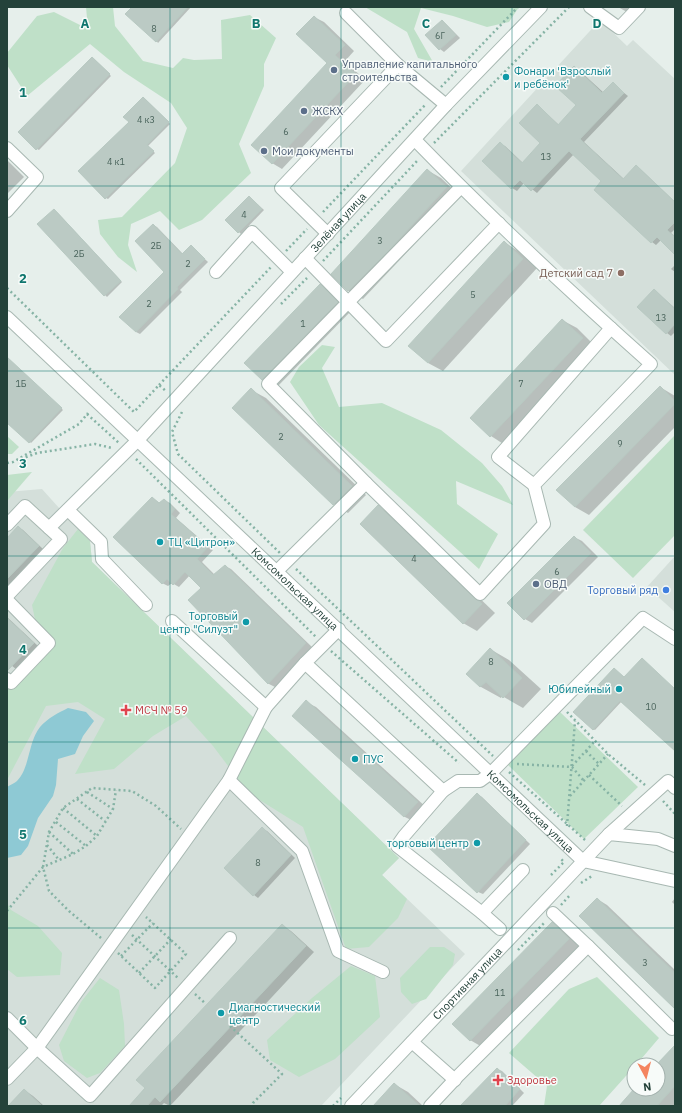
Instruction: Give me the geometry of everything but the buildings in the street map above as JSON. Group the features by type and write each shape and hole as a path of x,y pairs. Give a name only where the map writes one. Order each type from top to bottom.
{"street":[{"name":"Зелёная улица","path":"49,528 128,451 446,105 541,7"},
{"path":"590,7 618,28 639,7"},
{"path":"346,13 398,65 446,105"},
{"path":"328,234 281,188 398,65"},
{"path":"415,140 461,187 651,364 534,485"},
{"path":"7,148 37,178 7,211"},
{"path":"461,187 268,384 366,483 480,594 544,524 534,485 498,457 611,328"},
{"path":"305,258 386,341 499,223"},
{"path":"216,272 252,232 292,272"},
{"name":"Комсомольская улица","path":"7,317 583,861 674,880"},
{"path":"277,571 366,483"},
{"path":"7,525 25,506 61,539 7,596"},
{"path":"68,510 101,542 102,559 146,605"},
{"path":"7,600 49,643 11,683 7,679"},
{"path":"500,929 397,846 443,791 458,781 480,781 491,773 643,618 675,639"},
{"path":"172,620 266,707"},
{"path":"7,1079 37,1048 228,780 266,707 305,663 339,629"},
{"path":"305,663 443,791"},
{"path":"228,780 302,851 338,951 383,972"},
{"name":"Комсомольская улица","path":"583,861 650,789 668,781 675,788"},
{"path":"608,834 658,839 675,846"},
{"name":"Спортивная улица","path":"350,1106 583,861"},
{"path":"482,913 523,870"},
{"path":"553,913 672,1029"},
{"path":"7,1018 37,1048 90,1096 230,938"},
{"path":"430,1106 588,946"},
{"path":"412,1042 455,1080"}],"path":[{"path":"159,385 518,7"},
{"path":"277,309 426,152 569,7"},
{"path":"7,288 134,412"},
{"path":"13,462 79,424 110,389"},
{"path":"184,408 172,432 178,454 500,763 585,840 590,836"},
{"path":"87,414 128,451 324,645 462,766"},
{"path":"7,463 37,453 95,444 128,451"},
{"path":"558,704 608,754 650,789 675,814"},
{"path":"568,825 575,720"},
{"path":"572,767 595,741"},
{"path":"586,751 599,764"},
{"path":"570,796 608,754"},
{"path":"500,763 572,767 584,780"},
{"path":"589,775 622,806 628,801"},
{"path":"137,908 186,954 155,988 110,946 69,911 49,891 43,867 49,832 63,808 92,788 132,791 156,806 188,836"},
{"path":"7,911 43,867 73,854 86,846 97,836 113,808 116,790"},
{"path":"87,792 113,808"},
{"path":"77,799 105,821"},
{"path":"63,808 97,836"},
{"path":"56,822 86,846"},
{"path":"49,832 73,854"},
{"path":"47,845 59,860"},
{"path":"548,878 564,862 559,857"},
{"path":"121,956 153,923"},
{"path":"123,927 206,1004"},
{"path":"139,973 170,939"},
{"path":"230,1026 282,1074 253,1103 252,1106"},
{"path":"333,1106 344,1095"}],"shaded area":[{"name":"Детский сад 7","path":"600,20 627,46 633,40 675,79 675,375 461,171"},
{"name":"МСЧ № 59","path":"42,489 90,541 92,562 399,858 382,875 465,954 321,1106 7,1106 7,492"},
{"path":"675,556 675,612 647,587"}],"green space":[{"path":"86,7 113,7 115,26 143,61 173,68 183,58 194,60 222,59 221,20 250,15 276,38 264,64 264,86 239,144 251,173 202,220 179,230 160,211 131,224 128,245 137,272 118,257 100,234 98,220 122,217 175,163 187,128 171,103 124,72 90,44 27,96 7,65 7,53 37,16 54,12 88,29"},
{"path":"365,7 519,7 509,22 487,27 421,8 414,29 433,62 418,58 407,32"},
{"path":"322,345 335,347 322,368 339,407 382,403 441,430 482,463 502,486 513,505 456,481 457,504 498,534 479,569 319,425 290,382 299,367"},
{"path":"675,435 675,535 633,578 583,530"},
{"path":"7,436 19,447 12,454 7,454"},
{"path":"32,472 7,501 7,475"},
{"path":"78,529 90,541 92,562 399,858 382,875 407,899 398,918 369,947 346,949 303,827 258,799 244,787 213,746 186,716 153,736 114,769 75,774 105,719 78,702 46,706 7,780 7,677 17,679 44,648 37,629 32,605 63,548"},
{"path":"559,711 638,787 584,839 507,764"},
{"path":"7,903 11,910 38,926 62,953 60,975 17,977 7,969"},
{"path":"430,947 444,947 455,954 453,965 426,999 412,1004 401,992 400,978"},
{"path":"351,966 375,976 380,1017 335,1059 299,1077 270,1060 267,1040 312,998"},
{"path":"597,977 659,1038 643,1057 626,1057 626,1076 599,1106 544,1106 547,1086 509,1053 569,989"},
{"path":"100,978 119,990 124,1024 125,1046 100,1073 87,1078 64,1061 59,1045 81,1002"}],"water":[{"path":"68,708 86,712 94,721 83,736 75,754 58,759 56,785 53,796 38,818 28,846 21,855 7,858 7,787 16,782 21,776 27,762 33,740 40,727 50,718"}],"place":[{"name":"Управление капитального строительства","path":"334,70"},
{"name":"Фонари 'Взрослый и ребёнок'","path":"506,77"},
{"name":"ЖСКХ","path":"304,111"},
{"name":"Мои документы","path":"264,151"},
{"name":"Детский сад 7","path":"621,273"},
{"name":"ТЦ «Цитрон»","path":"160,542"},
{"name":"ОВД","path":"536,584"},
{"name":"Торговый ряд","path":"666,590"},
{"name":"Торговый центр \"Силуэт\"","path":"246,622"},
{"name":"Юбилейный","path":"619,689"},
{"name":"МСЧ № 59","path":"126,710"},
{"name":"ПУС","path":"355,759"},
{"name":"торговый центр","path":"477,843"},
{"name":"Диагностический центр","path":"221,1013"},
{"name":"Здоровье","path":"498,1080"}]}
